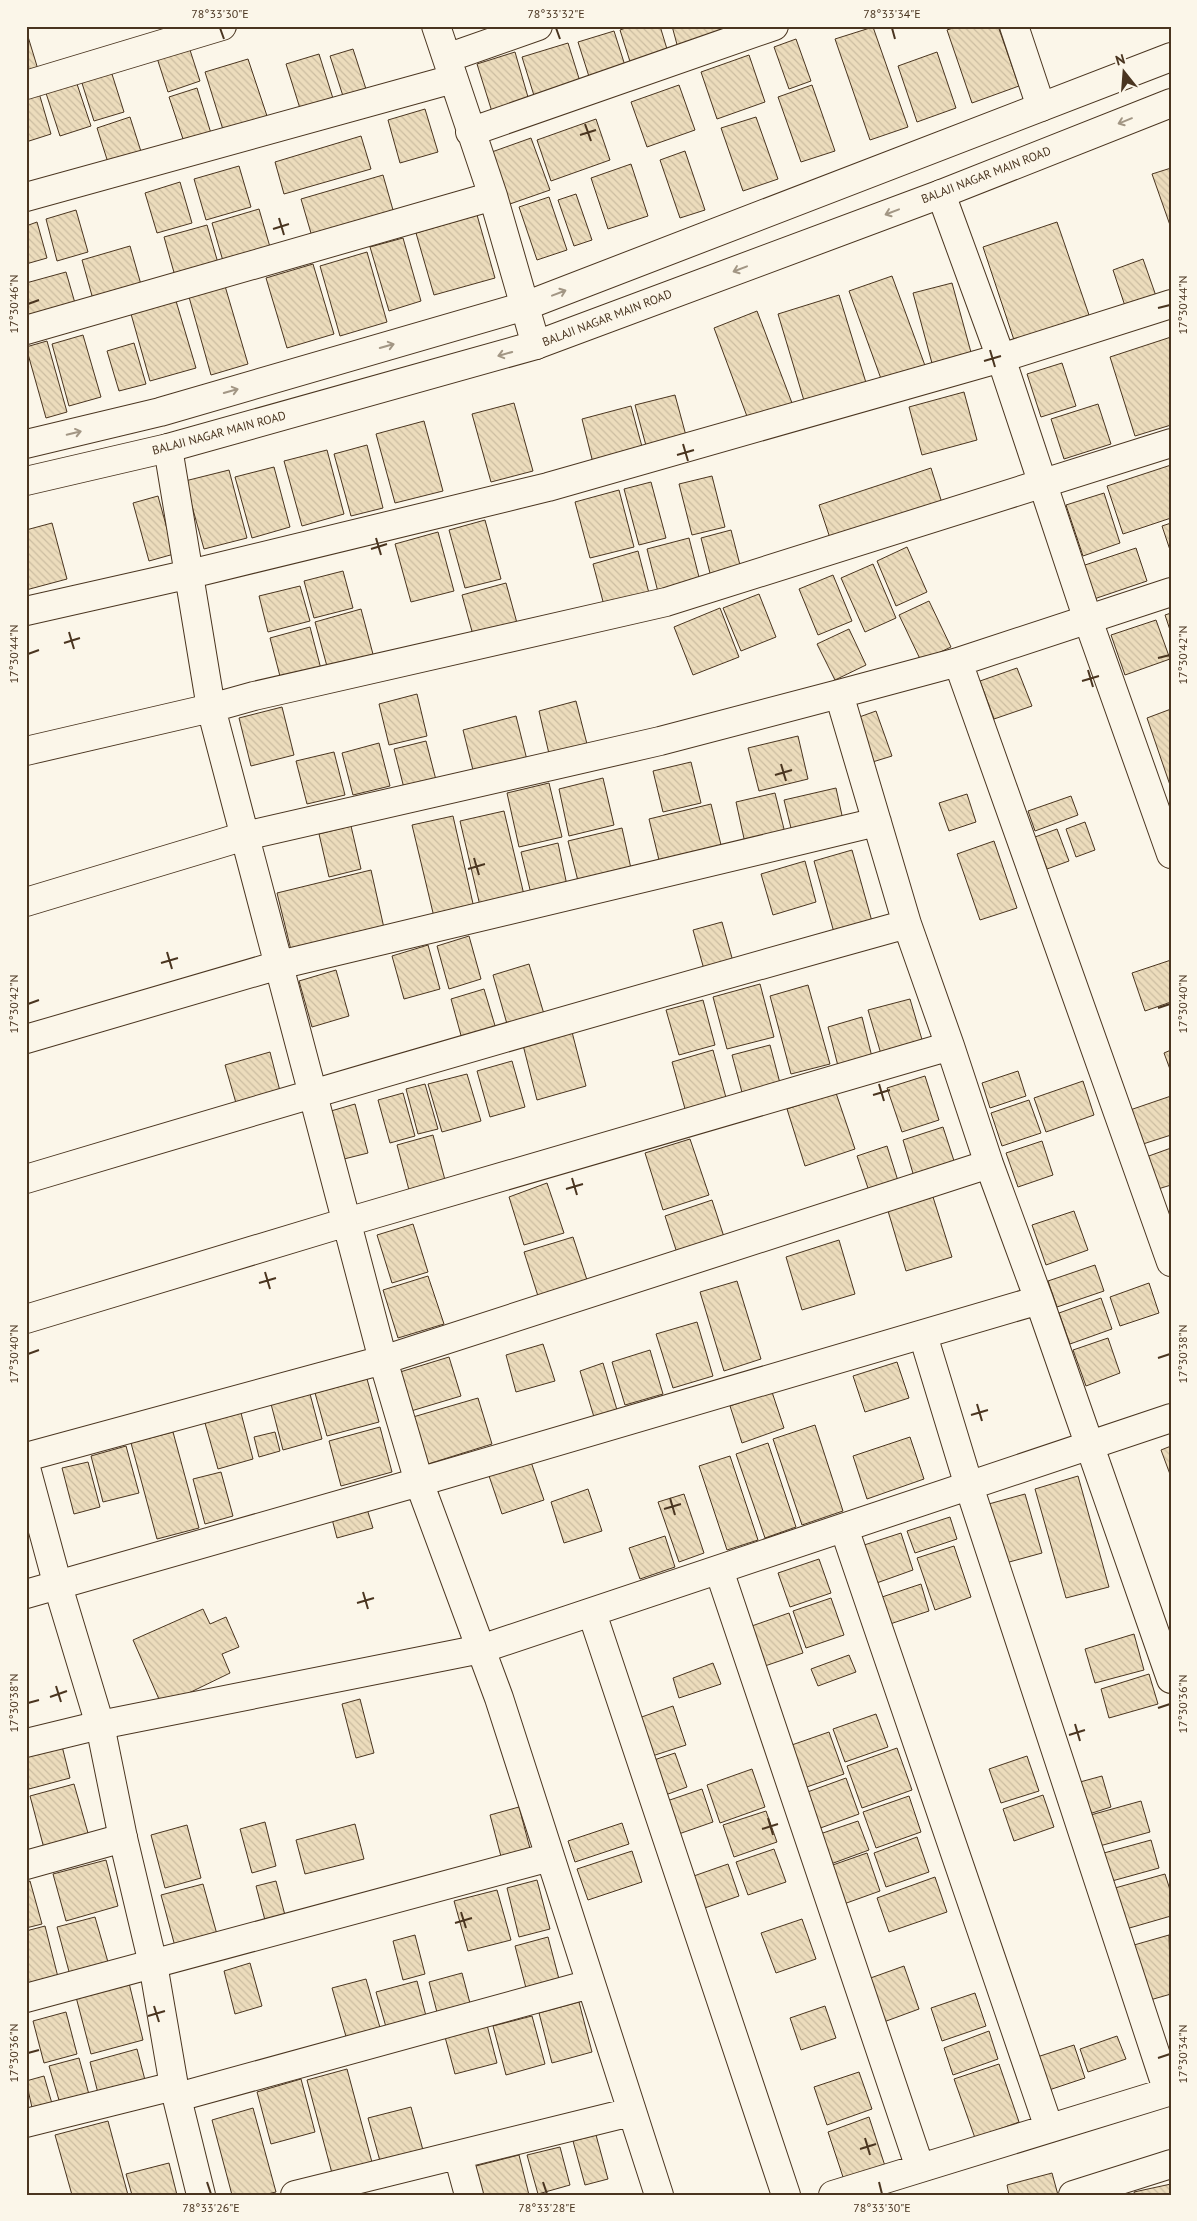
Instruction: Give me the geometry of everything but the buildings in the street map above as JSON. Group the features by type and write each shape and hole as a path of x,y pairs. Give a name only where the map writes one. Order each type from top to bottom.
{"street":[{"path":"26,85 222,26"},
{"path":"436,26 493,196 536,345"},
{"path":"26,197 450,68 538,26"},
{"path":"470,132 774,26"},
{"path":"1014,26 1041,107"},
{"path":"26,444 160,412 525,306 1171,57"},
{"name":"BALAJI NAGAR MAIN ROAD","path":"26,481 168,448 536,345 941,194 1171,103"},
{"path":"941,194 1001,358 1088,620 1171,854"},
{"path":"26,330 493,196"},
{"path":"26,611 190,574 548,487 1001,358 1171,304"},
{"path":"26,751 211,708 254,696 666,602 1171,442"},
{"path":"168,448 211,708 383,1360 419,1482 499,1698 659,2195"},
{"path":"26,902 245,836 660,741 958,662 1171,592"},
{"path":"958,662 1171,1262"},
{"path":"839,694 907,924 989,1164 1039,1300 1088,1446 1171,1679"},
{"path":"26,1039 279,964 878,822"},
{"path":"26,1179 681,986 907,924"},
{"path":"26,1320 347,1222 950,1046"},
{"path":"26,1457 383,1360 989,1164"},
{"path":"26,1594 923,1336 1039,1300"},
{"path":"833,2195 1170,2091 969,1486 923,1336"},
{"path":"26,1743 100,1725 481,1649 1171,1418"},
{"path":"26,1468 58,1586 100,1725 153,1964 176,2091 201,2195"},
{"path":"844,1528 1049,2128"},
{"path":"719,1570 920,2168"},
{"path":"592,1612 786,2195"},
{"path":"26,1865 124,1838"},
{"path":"26,1998 550,1857"},
{"path":"26,2123 176,2091 590,1984"},
{"path":"295,2195 631,2112"},
{"path":"458,2155 469,2195"},
{"path":"1073,2195 1171,2164"}]}
